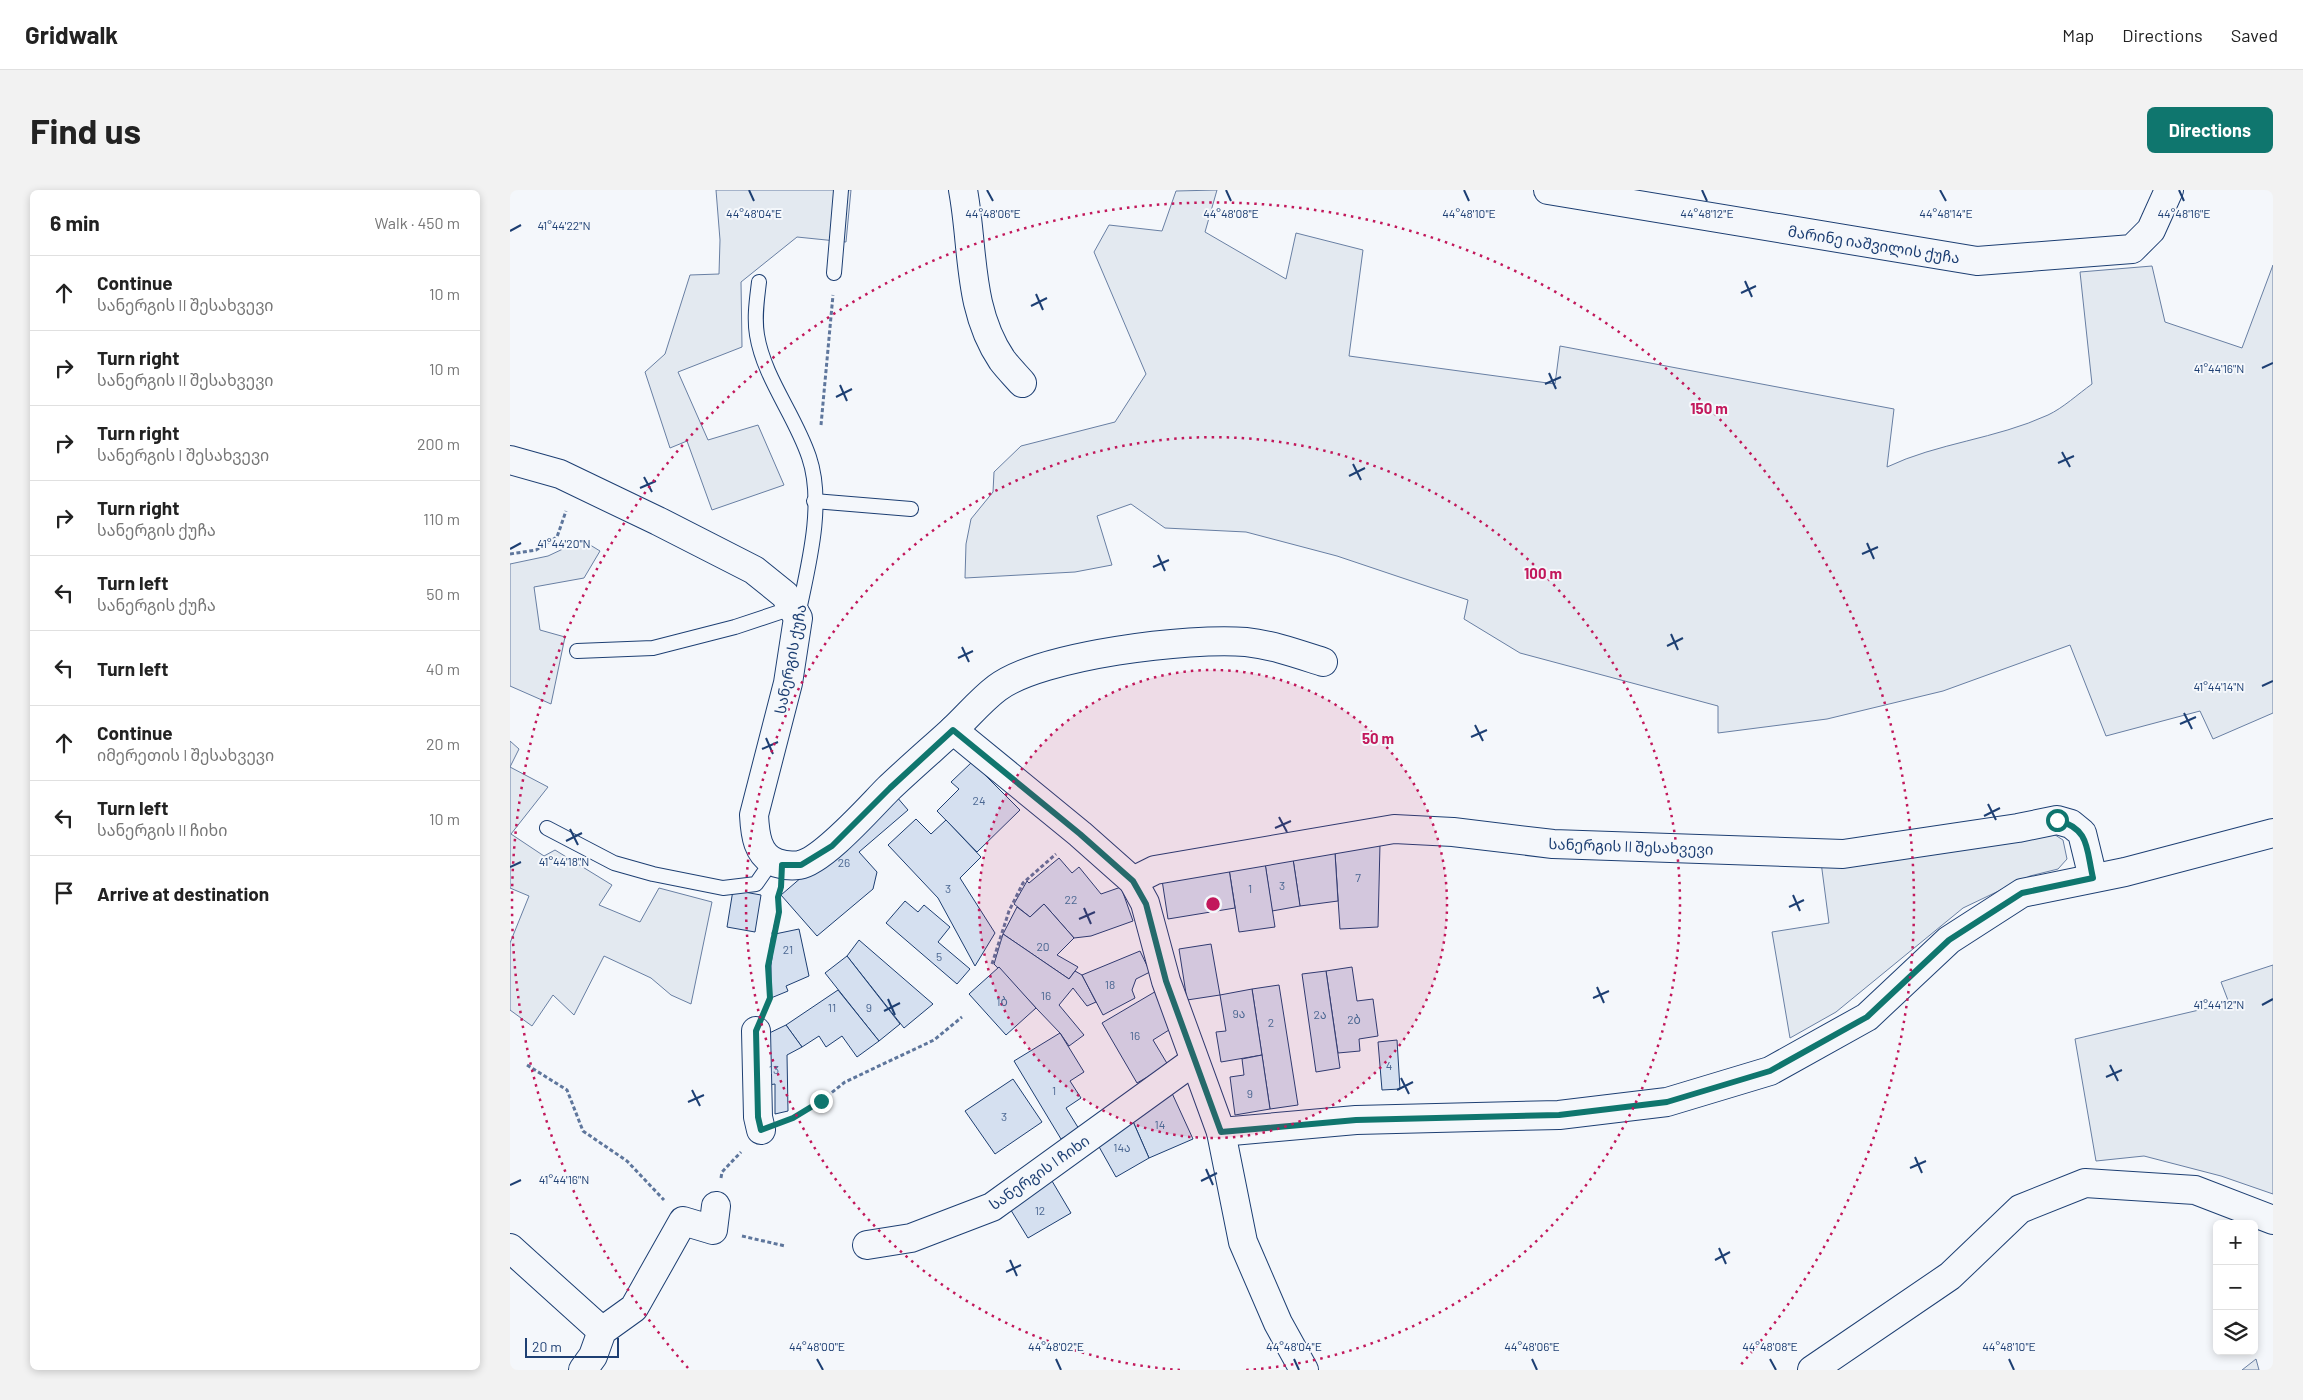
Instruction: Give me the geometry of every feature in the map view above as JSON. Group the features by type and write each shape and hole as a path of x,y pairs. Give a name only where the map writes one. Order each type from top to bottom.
{"street":[{"path":"963,190 968,217 975,295 981,318 1003,361 1022,383"},
{"name":"მარინე იაშვილის ქუჩა","path":"1548,190 1977,261 2132,249 2152,230 2169,190"},
{"path":"510,460 560,474 754,570 785,595 795,613"},
{"name":"სანერგის ქუჩა","path":"777,863 762,853 755,835 754,815 788,683 795,613"},
{"path":"777,863 801,865 832,846 890,788 998,688 1022,674 1091,654 1206,642 1245,642 1281,648 1324,662"},
{"path":"953,730 1080,834 1133,881 1146,904 1166,981 1221,1132 1243,1242 1278,1323 1304,1370"},
{"name":"სანერგის II შესახვევი","path":"1133,881 1156,870 1394,829 1453,832 1553,844 1843,854 2018,828 2057,820 2071,824 2082,833 2093,878"},
{"path":"1221,1132 1356,1120 1559,1115 1667,1102 1770,1071 1867,1017 1949,940 2022,893 2093,878 2273,833"},
{"path":"756,1031 758,1117 761,1130"},
{"name":"სანერგის I ჩიხი","path":"867,1245 911,1238 992,1207 1194,1061"},
{"path":"1812,1370 1950,1276 2020,1210 2085,1183 2194,1190 2273,1220"},
{"path":"583,1370 593,1356 602,1331 634,1308 683,1221 715,1218"},
{"path":"510,1248 602,1331"}],"lane":[{"path":"834,273 841,190"},
{"name":"სანერგის ქუჩა","path":"760,282 755,309 757,334 762,356 809,457 815,488 812,544 795,613"},
{"path":"814,501 911,509"},
{"path":"577,651 653,648 795,613"},
{"path":"548,828 614,862 701,885 722,888 756,884 777,863"}],"path":[{"path":"821,429 834,273"},
{"path":"510,554 536,550 558,537 575,481"},
{"path":"992,964 1009,911 1023,883 1080,834"},
{"path":"756,1031 770,998 768,966 779,912 778,897 781,887 777,863"},
{"path":"785,1246 715,1218 722,1172 761,1130 793,1118 821,1101 845,1082 934,1040 962,1017"},
{"path":"527,1065 566,1090 583,1131 627,1161 683,1221"}],"shaded area":[{"path":"716,190 851,190 846,242 797,237 741,282 742,347 678,372 708,440 758,425 784,485 712,510 687,441 670,448 645,372 665,354 690,275 719,274 720,240"},
{"path":"1217,190 1205,232 1286,279 1296,233 1363,250 1349,356 1555,384 1560,346 1894,409 1887,467 1926,452 2008,430 2048,415 2065,405 2092,384 2080,272 2152,266 2165,322 2242,348 2273,265 2273,713 2213,739 2200,711 2106,736 2070,645 1943,691 1827,719 1718,733 1718,706 1520,653 1464,619 1468,600 1337,556 1246,532 1165,528 1131,504 1097,516 1112,565 1075,572 965,578 966,544 971,519 993,492 994,472 1021,446 1115,422 1146,374 1094,252 1109,225 1162,231 1176,191"},
{"path":"582,540 600,551 584,578 534,587 540,630 565,637 551,704 510,686 510,564 548,556"},
{"path":"510,741 519,749 510,767"},
{"path":"510,767 548,787 511,834 544,856 555,850 612,885 599,905 640,922 659,888 712,902 691,1004 671,995 651,978 604,956 574,1015 553,995 532,1026 510,1010 510,943 529,896 510,888"},
{"path":"2049,831 2063,840 2067,859 2058,869 2030,876 1963,908 1836,1012 1790,1038 1772,932 1829,923 1821,862"},
{"path":"2273,965 2273,1194 2221,1176 2144,1156 2096,1161 2075,1039 2229,1003 2221,982"},
{"path":"2256,1359 2259,1370 2242,1370"}],"building":[{"path":"972,762 1020,810 977,852 937,811 959,789 951,782"},
{"path":"896,796 908,810 859,852 877,872 873,889 817,936 781,895"},
{"path":"916,819 931,834 946,820 981,857 960,878 995,933 975,966 938,898 888,845"},
{"path":"1380,844 1378,927 1340,929 1335,853"},
{"path":"1335,853 1338,901 1300,906 1293,859"},
{"path":"1059,858 1072,873 1079,867 1101,894 1121,887 1133,921 1091,936 1074,938 1044,904 1030,917 1014,904 1027,881 1029,883"},
{"path":"1293,859 1300,906 1272,911 1265,863"},
{"path":"1265,863 1275,927 1239,932 1229,869"},
{"path":"1229,869 1235,908 1168,919 1162,880"},
{"path":"733,890 761,895 755,932 727,927"},
{"path":"905,901 918,912 924,905 950,927 938,942 970,969 957,984 886,923"},
{"path":"1044,904 1074,938 1057,955 1078,967 1069,979 1003,934 1017,907 1030,917"},
{"path":"799,929 809,976 786,986 788,991 771,998 771,965 775,934"},
{"path":"1003,934 1069,979 1075,971 1082,975 1096,1002 1087,1006 1073,988 1059,1005 1084,1035 1069,1046 1060,1033 994,964"},
{"path":"859,940 933,1004 904,1028 847,956"},
{"path":"1211,944 1220,995 1187,1000 1179,949"},
{"path":"1140,951 1150,972 1136,979 1132,990 1135,998 1103,1015 1082,975"},
{"path":"847,956 900,1024 879,1041 825,973"},
{"path":"999,967 1036,1008 1006,1035 969,994"},
{"path":"1352,967 1357,1001 1373,999 1378,1036 1359,1039 1360,1051 1338,1053 1326,971"},
{"path":"1326,971 1340,1068 1316,1072 1302,974"},
{"path":"1279,985 1298,1105 1270,1109 1252,989"},
{"path":"1252,989 1262,1055 1221,1062 1216,1032 1226,1031 1220,995"},
{"path":"838,990 879,1041 857,1057 842,1036 826,1047 819,1036 802,1047 786,1025"},
{"path":"1158,990 1169,1030 1153,1040 1168,1065 1137,1083 1102,1023"},
{"path":"786,1025 802,1047 787,1055 788,1111 775,1114 775,1084 761,1086 759,1038"},
{"path":"1060,1033 1084,1072 1070,1081 1081,1098 1066,1108 1079,1129 1061,1139 1014,1061"},
{"path":"1397,1040 1400,1089 1382,1090 1378,1042"},
{"path":"1262,1055 1270,1109 1235,1115 1230,1077 1244,1075 1242,1059"},
{"path":"1013,1079 1042,1122 995,1154 965,1111"},
{"path":"1171,1091 1193,1139 1149,1158 1128,1110"},
{"path":"1128,1110 1149,1158 1116,1177 1093,1136"},
{"path":"1052,1181 1071,1213 1028,1238 1009,1207"}],"route":[{"path":"821,1101 793,1118 761,1130 758,1117 756,1031 770,998 768,966 773,933 779,912 778,897 781,887 782,865 801,865 832,846 890,788 953,730 1080,834 1133,881 1146,904 1166,981 1221,1132 1356,1120 1559,1115 1667,1102 1770,1071 1867,1017 1949,940 2022,893 2093,878 2082,833 2071,824 2057,820"}]}
